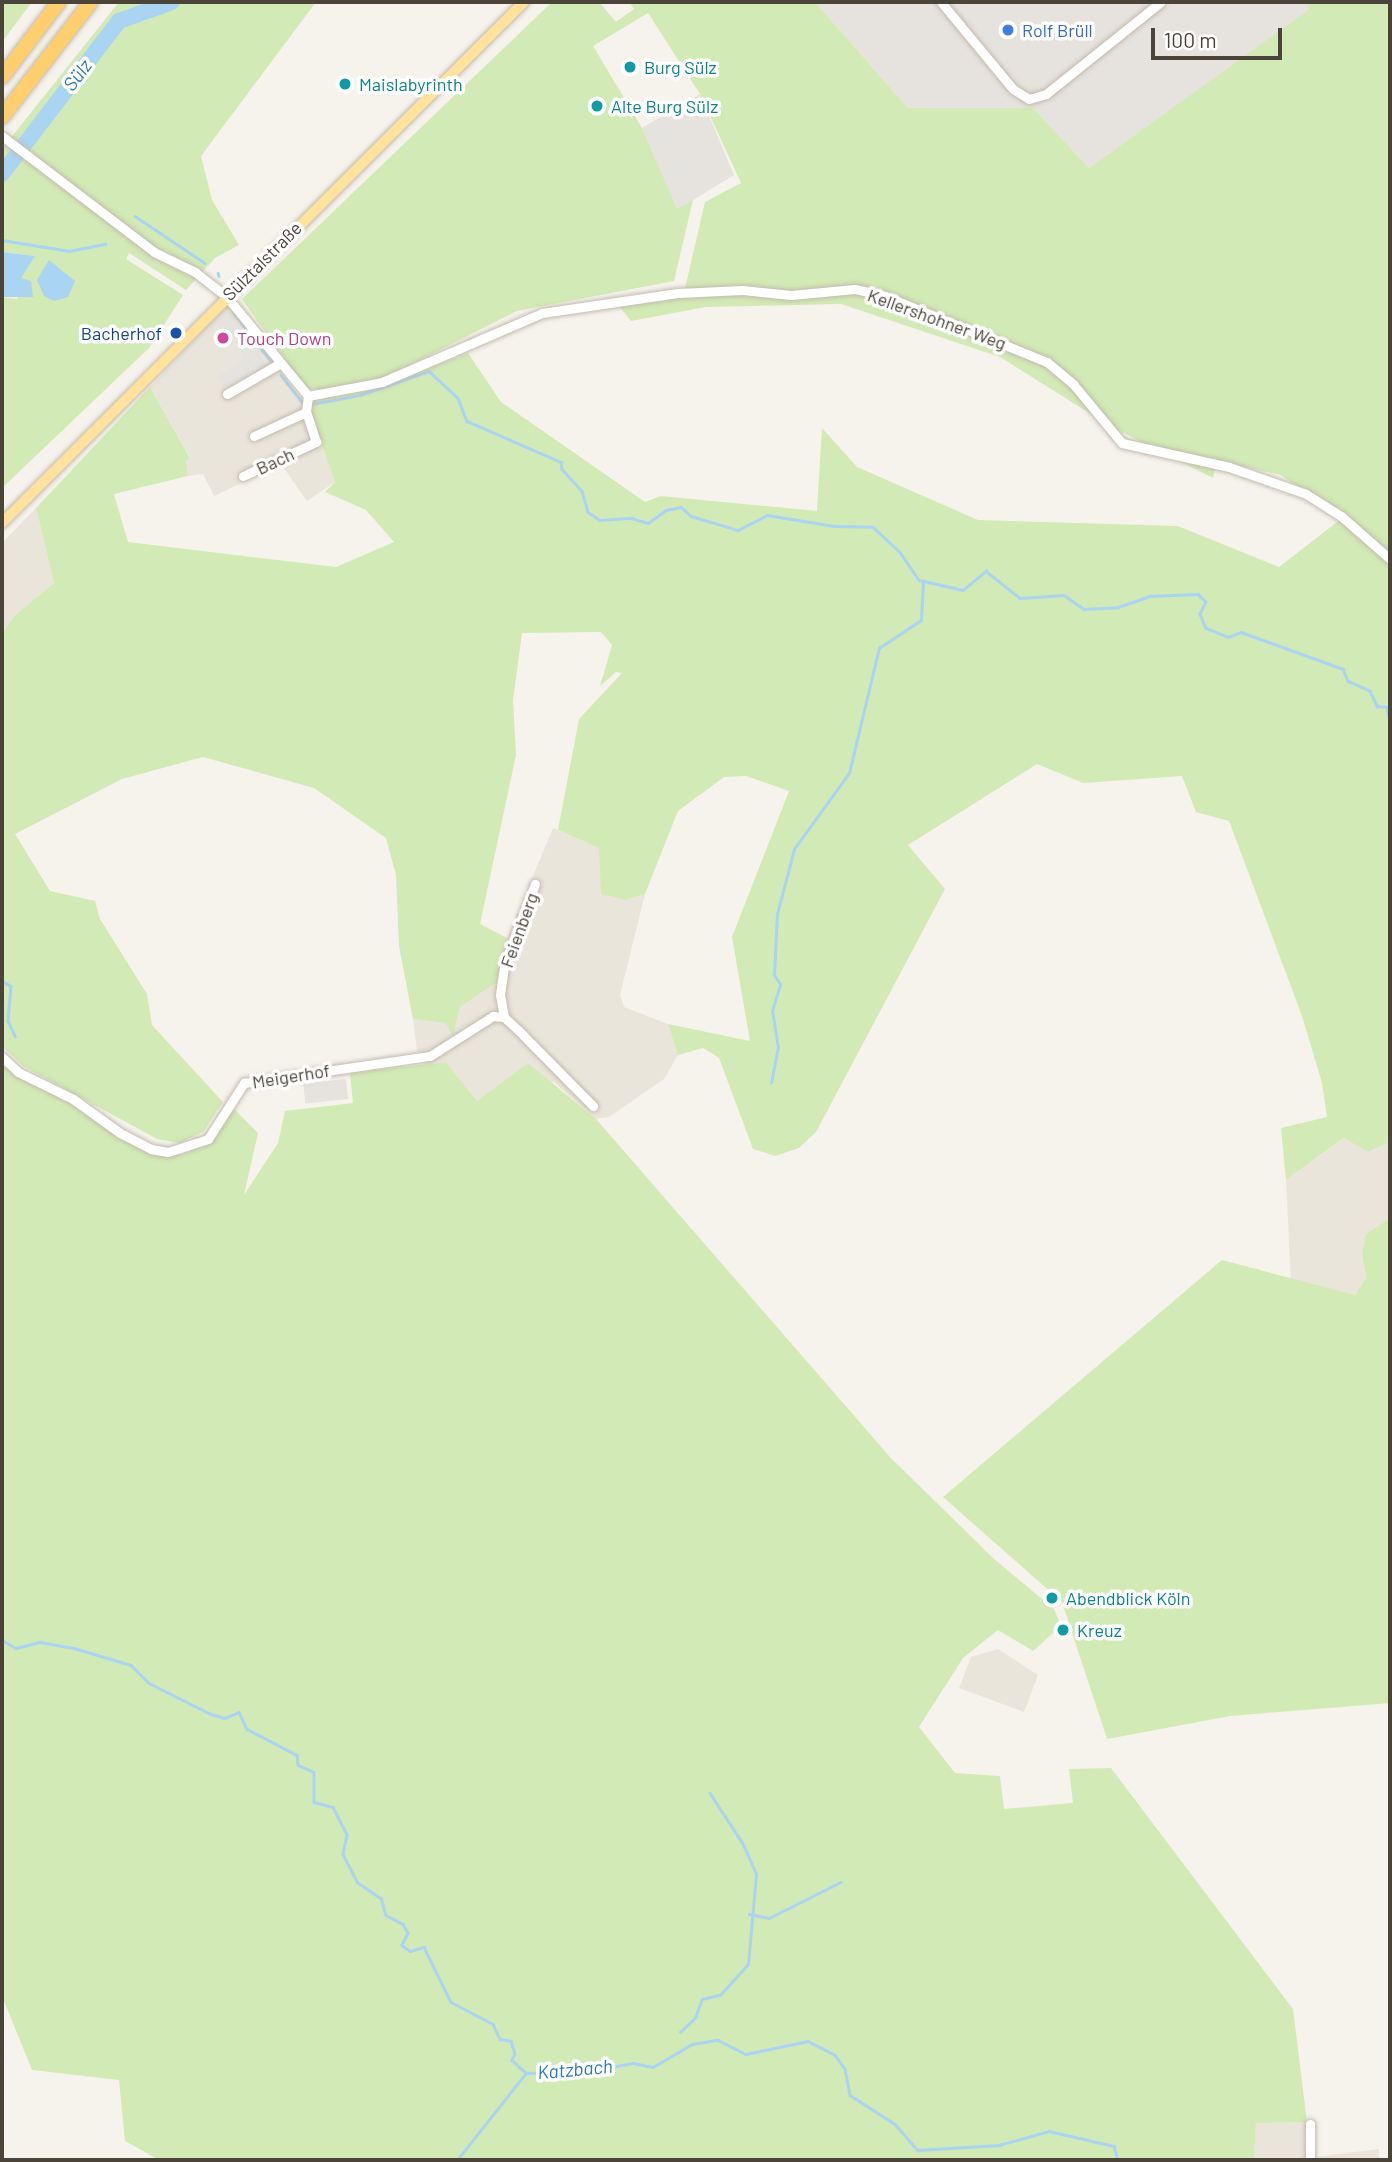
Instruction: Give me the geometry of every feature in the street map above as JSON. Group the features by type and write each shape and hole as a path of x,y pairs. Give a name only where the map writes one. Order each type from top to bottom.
{"highway":[{"path":"2,77 60,2"},
{"path":"2,117 91,2"}],"main road":[{"name":"Sülztalstraße","path":"2,523 226,296 524,2"}],"street":[{"path":"941,2 1013,89 1029,99 1046,94 1161,2"},
{"path":"2,136 153,252 195,272 226,296 279,364 308,396"},
{"name":"Kellershohner Weg","path":"308,396 382,382 542,313 678,293 742,290 791,295 855,289 885,296 1047,362 1074,385 1122,443 1229,467 1306,494 1390,559"},
{"path":"228,394 279,364"},
{"name":"Bach","path":"243,476 316,442 306,412 308,396"},
{"name":"Bach","path":"254,436 306,412"},
{"name":"Feienberg","path":"504,1017 500,995 504,965 535,884"},
{"name":"Meigerhof","path":"2,1057 18,1072 73,1099 120,1133 151,1149 168,1152 208,1139 244,1083 430,1056 493,1016 504,1017"},
{"path":"504,1017 593,1106"},
{"path":"1310,2124 1310,2160"}],"shaded area":[{"path":"815,2 1305,2 1311,9 1089,168 1033,108 908,108"},
{"name":"Burg Sülz","path":"700,94 734,175 677,210 642,128"},
{"path":"666,117 697,192 682,195 649,124"},
{"path":"228,304 308,407 335,482 307,501 281,464 214,496 203,474 188,476 186,459 190,457 150,387"},
{"path":"228,311 269,366 226,391 217,377 244,360 240,354 246,347 224,325 219,329 214,324"},
{"path":"36,508 54,583 14,616 2,634 2,543"},
{"path":"553,828 599,848 626,900 645,894 620,995 624,1007 668,1024 678,1055 664,1079 609,1117 596,1119 554,1082 477,1101 446,1062 426,1064 417,1050 413,1019 445,1023 453,1035 460,1007 499,981 507,938"},
{"path":"346,1079 348,1099 305,1103 303,1083"},
{"path":"1345,1138 1368,1152 1390,1142 1390,1218 1366,1234 1362,1253 1366,1278 1355,1295 1291,1282 1286,1180"},
{"path":"998,1649 1038,1675 1024,1712 959,1688 971,1657"},
{"path":"1307,2122 1307,2158 1379,2149 1379,2160 1254,2160 1256,2123"}],"green space":[{"path":"2,2 32,2 2,42"},
{"path":"119,2 316,2 201,156 212,200 239,245 215,258 186,290 129,253 126,259 183,295 149,348 2,488 2,297 17,299 21,272 34,256 2,252 2,149"},
{"path":"552,2 599,2 616,22 634,9 629,2 815,2 908,108 1033,108 1089,168 1310,9 1305,2 1390,2 1390,1142 1368,1152 1344,1138 1286,1180 1281,1128 1327,1117 1322,1083 1302,1016 1229,821 1196,812 1182,776 1083,783 1037,764 908,845 945,889 816,1132 799,1148 775,1156 753,1149 719,1058 703,1048 678,1055 668,1024 750,1041 732,937 789,791 746,776 724,777 678,811 645,894 626,900 601,894 599,848 558,830 579,719 622,673 616,672 600,686 612,645 601,632 522,633 513,701 516,755 480,924 507,938 499,981 460,1007 453,1036 445,1023 413,1019 399,946 396,875 386,838 314,788 203,757 122,779 15,834 50,891 95,901 100,919 147,994 152,1025 223,1102 203,1132 179,1143 157,1139 23,1066 2,1046 2,634 14,616 54,583 36,508 150,387 190,458 186,460 188,476 114,494 128,542 336,567 394,542 366,510 325,492 335,482 308,407 311,400 375,389 468,353 501,402 645,502 661,496 817,511 822,428 857,467 978,520 1178,526 1279,567 1341,519 1281,475 1217,461 1213,478 1110,426 1000,357 841,304 706,307 631,321 618,305 684,293 705,202 741,183 700,94 648,13 593,46 642,128 677,209 693,200 674,281 517,311 388,376 346,389 306,389 242,299"},
{"path":"446,1062 477,1101 528,1063 596,1119 890,1457 993,1558 1054,1609 1061,1626 1033,1651 998,1630 963,1658 919,1727 955,1773 1000,1776 1004,1809 1073,1803 1069,1769 1111,1768 1293,2009 1307,2122 1256,2123 1254,2160 159,2160 125,2141 119,2080 32,2070 2,1996 2,1064 151,1152 181,1155 212,1141 232,1107 258,1133 244,1195 278,1143 285,1111 353,1103 350,1073"},
{"path":"1390,1218 1390,1703 1230,1716 1107,1739 1062,1602 943,1497 1222,1260 1355,1295 1366,1278 1362,1253 1366,1234"}],"water":[{"path":"2,252 35,256 21,278 31,281 33,297 2,297"},
{"path":"49,260 75,281 68,297 54,301 44,296 37,280"}],"waterway":[{"name":"Sülz","path":"2,174 119,21 172,2"},
{"path":"135,216 205,263"},
{"path":"2,240 69,251 105,244"},
{"path":"234,313 270,360"},
{"path":"312,404 360,395 429,371 458,398 467,421 561,462 562,469 582,491 588,512 600,520 631,518 648,523 666,510 681,507 691,516 738,530 767,515 834,526 873,527 900,552 919,580 963,590 986,571 1020,598 1064,595 1084,609 1118,607 1150,596 1198,594 1206,602 1200,614 1206,628 1228,637 1241,632 1343,669 1348,681 1370,691 1377,706 1387,707 1390,720"},
{"path":"281,375 302,402"},
{"path":"771,1083 778,1048 772,1011 780,984 774,975 777,914 794,849 849,773 879,648 921,620 923,581"},
{"path":"2,981 11,986 8,1021 15,1036"},
{"name":"Katzbach","path":"2,1640 16,1648 40,1642 74,1648 131,1665 149,1683 211,1714 225,1718 239,1712 247,1729 297,1755 298,1765 314,1772 314,1802 333,1807 347,1835 343,1854 357,1882 381,1898 386,1915 403,1924 408,1933 402,1945 410,1951 424,1947 451,2002 493,2024 500,2039 511,2041 515,2054 512,2060 526,2073 590,2071 633,2063 653,2067 692,2044 718,2040 746,2054 808,2041 835,2055 845,2069 850,2095 895,2124 918,2150 999,2145 1049,2131 1114,2146 1118,2160"},
{"path":"680,2032 695,2018 702,1999 720,1995 748,1964 756,1874 742,1843 710,1794"},
{"path":"749,1914 769,1918 841,1882"},
{"path":"457,2160 526,2073"}],"place":[{"name":"Rolf Brüll","path":"1008,30"},
{"name":"Burg Sülz","path":"630,67"},
{"name":"Maislabyrinth","path":"345,84"},
{"name":"Alte Burg Sülz","path":"597,106"},
{"name":"Bacherhof","path":"176,333"},
{"name":"Touch Down","path":"223,338"},
{"name":"Abendblick Köln","path":"1052,1598"},
{"name":"Kreuz","path":"1063,1630"}]}
